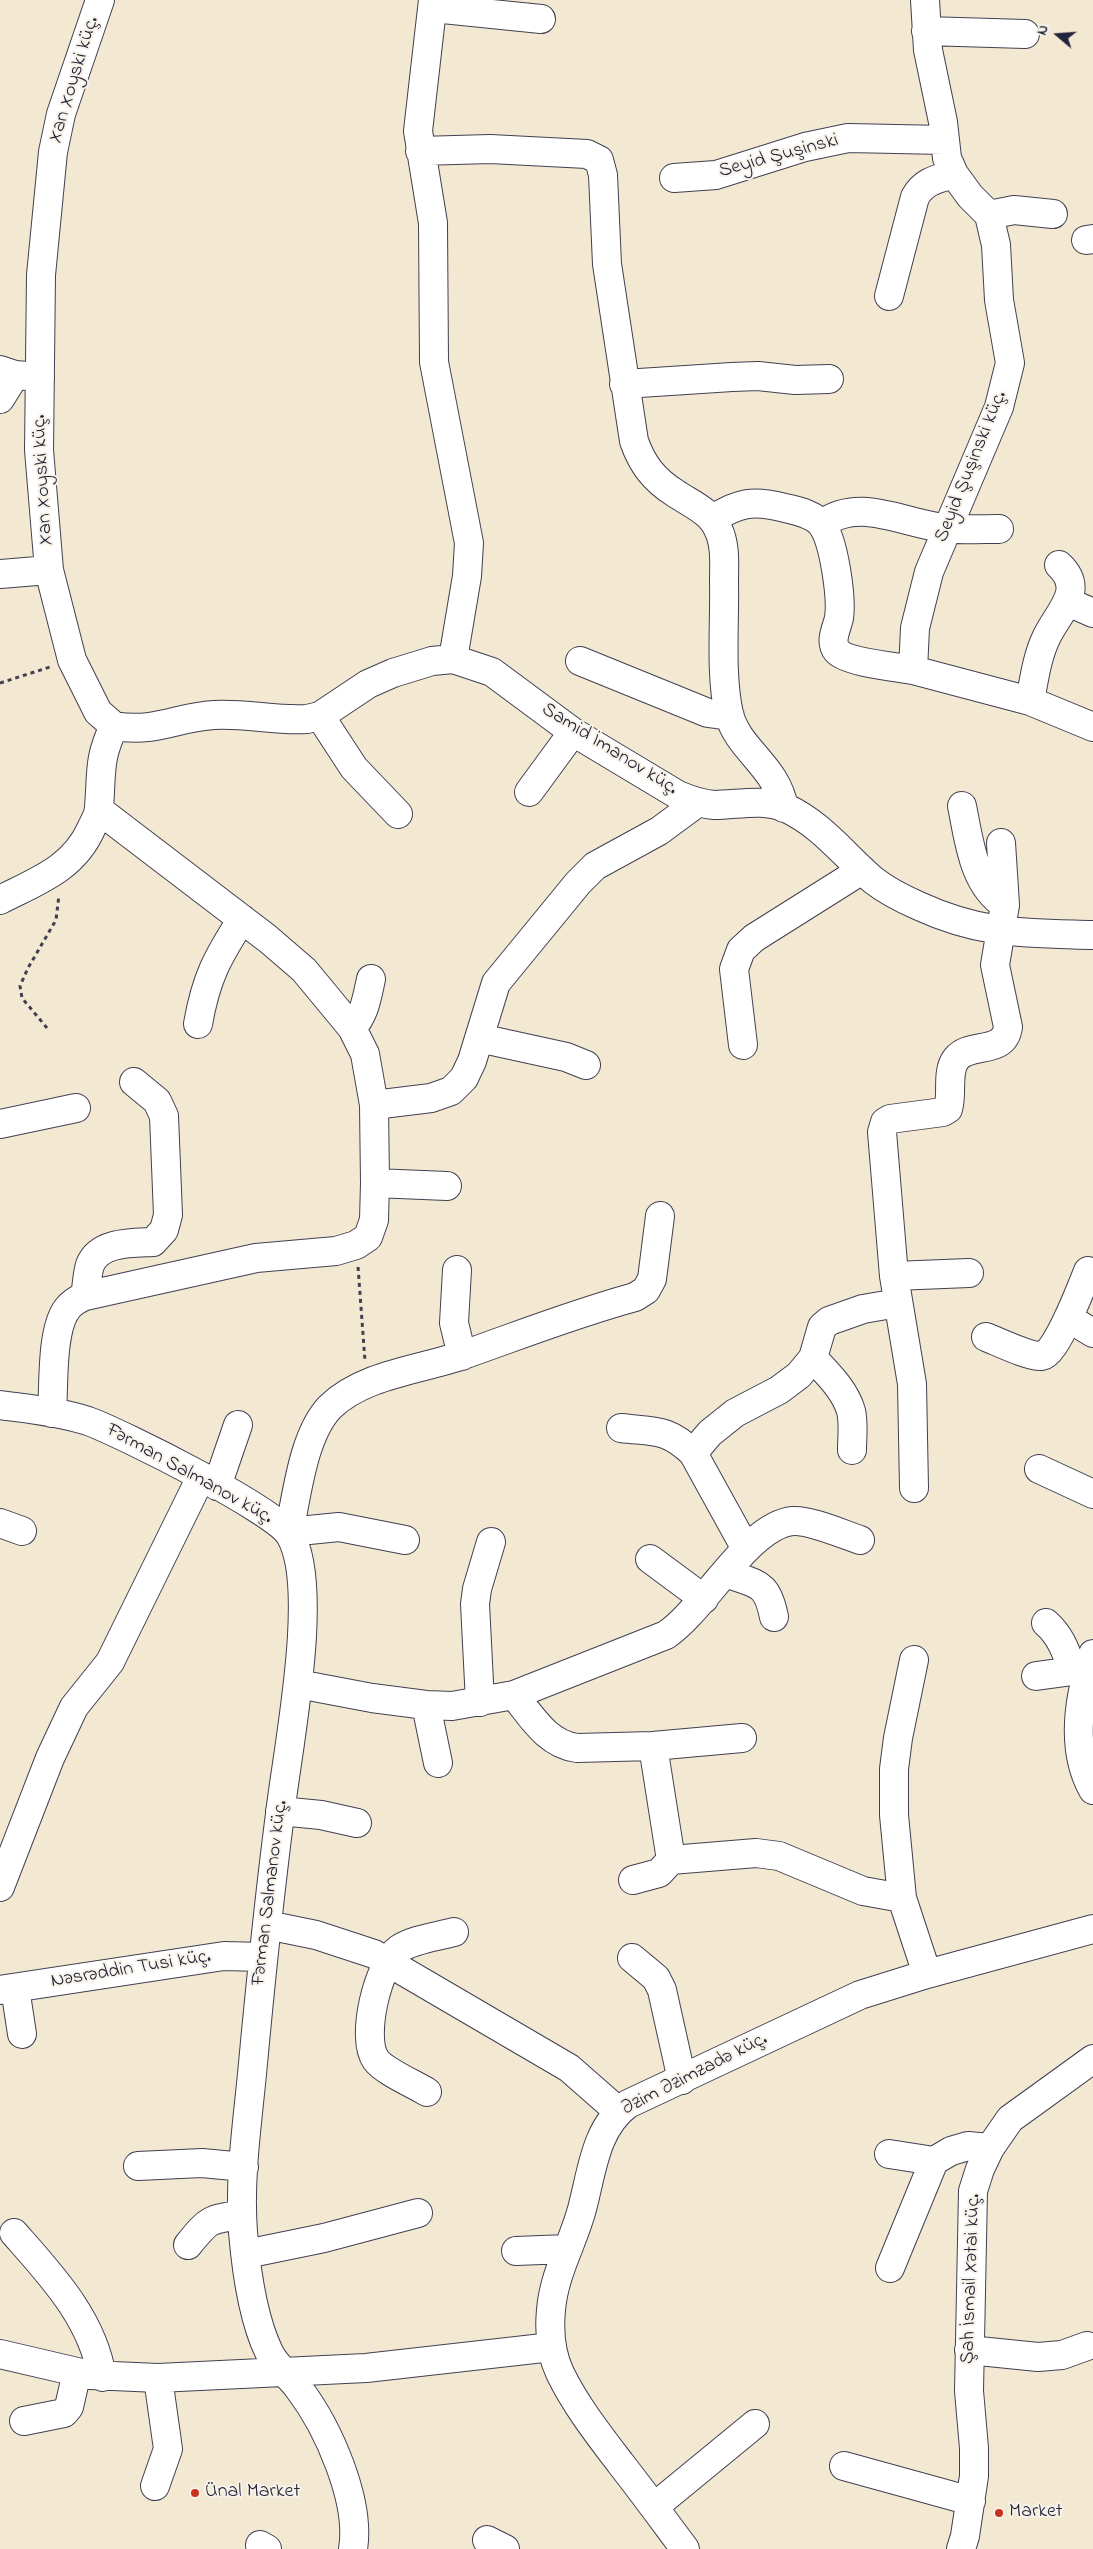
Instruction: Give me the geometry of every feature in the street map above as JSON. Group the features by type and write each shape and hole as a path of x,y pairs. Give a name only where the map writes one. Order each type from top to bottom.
{"street":[{"name":"Xan Xoyski küç.","path":"100,0 61,114 52,152 40,275 18,374 39,450 49,570 72,660 98,712 114,726"},
{"path":"925,0 926,31 946,158 954,174 970,196 990,215 1014,210 1053,214"},
{"path":"454,659 468,568 469,543 434,362 433,223 418,132 433,4 541,18"},
{"path":"926,31 1025,34"},
{"name":"Seyid Şuşinski","path":"674,178 716,175 805,147 848,138 944,140"},
{"path":"420,151 490,150 587,154 599,160 603,175 607,264 634,441 641,459 662,484 713,519 720,532 724,555 726,692 730,716 737,733 781,791 784,808"},
{"path":"888,296 916,197 920,189 930,181 954,174"},
{"name":"Seyid Şuşinski küç.","path":"913,670 915,628 920,604 946,528 999,407 1010,363 999,300 996,245 990,215"},
{"path":"0,399 18,374"},
{"path":"624,384 758,376 796,380 829,379"},
{"path":"713,519 733,506 750,504 776,506 805,512 822,524 828,540 839,600 839,616 833,641 836,651 846,657 913,670 1030,701 1093,728"},
{"path":"822,524 834,515 860,510 946,528 999,529"},
{"path":"1030,701 1046,637 1068,602 1072,582 1069,574 1059,565"},
{"path":"0,574 49,570"},
{"path":"1068,602 1093,613"},
{"name":"Samid İmanov küç.","path":"114,726 136,729 163,726 212,715 233,714 289,720 320,716 368,684 393,673 432,661 454,659 492,672 573,732 678,795 697,803 714,805 761,803 784,808 824,833 862,870 889,891 932,912 974,926 1003,918 1020,934 1093,935"},
{"path":"580,661 708,713 730,716"},
{"path":"320,716 354,768 398,814"},
{"path":"0,900 53,874 85,843 99,810 100,771 104,748 114,726"},
{"path":"529,792 573,732"},
{"path":"374,1105 431,1098 451,1091 464,1078 496,983 578,883 595,866 659,831 697,803"},
{"path":"962,806 977,867 986,888 997,900 1003,918"},
{"path":"52,1413 58,1334 66,1310 74,1301 86,1296 256,1258 336,1251 356,1246 368,1236 374,1220 374,1105 365,1054 352,1028 304,970 242,919 99,810"},
{"path":"914,1488 912,1384 894,1276 882,1132 885,1122 890,1118 943,1112 948,1109 952,1068 955,1060 962,1055 1000,1043 1007,1036 1008,1027 994,965 1003,918 1001,843"},
{"path":"743,1045 734,969 741,950 754,938 862,870"},
{"path":"198,1024 202,997 216,959 242,919"},
{"path":"352,1028 360,1019 364,1009 371,979"},
{"path":"479,1038 566,1057 586,1064"},
{"path":"86,1296 90,1264 100,1253 118,1244 153,1242 164,1230 168,1215 164,1116 157,1101 134,1082"},
{"path":"0,1124 76,1108"},
{"path":"375,1183 447,1186"},
{"path":"405,1540 339,1527 288,1532 306,1454 317,1426 329,1408 345,1395 366,1384 462,1356 556,1320 635,1297 646,1290 652,1279 660,1216"},
{"path":"457,1270 454,1323 462,1356"},
{"path":"986,1337 1042,1356 1048,1353 1068,1318 1088,1271"},
{"path":"894,1276 969,1273"},
{"path":"693,1453 710,1432 735,1413 779,1390 799,1375 813,1358 822,1327 829,1321 863,1309 898,1303"},
{"path":"1068,1318 1093,1333"},
{"path":"813,1358 831,1376 847,1402 851,1412 852,1450"},
{"name":"Fərman Salmanov küç.","path":"0,1405 52,1413 106,1428 209,1481 263,1512 288,1532 300,1565 303,1610 298,1684 280,1811 263,1957 244,2167 242,2216 246,2254 264,2339 270,2356 298,2387 310,2405 332,2447 350,2498 354,2520 353,2549"},
{"path":"0,1884 50,1758 71,1714 83,1694 102,1674 110,1662 238,1425"},
{"path":"621,1428 664,1432 679,1439 693,1453 746,1549"},
{"path":"1039,1469 1093,1494"},
{"path":"298,1684 426,1705 452,1706 514,1695 666,1635 680,1625 746,1549 766,1532 794,1521 803,1522 860,1540"},
{"path":"480,1702 475,1604 477,1589 491,1542"},
{"path":"650,1559 704,1599"},
{"path":"726,1573 763,1588 770,1598 774,1617"},
{"path":"1046,1623 1084,1666 1080,1744 1082,1762 1093,1790"},
{"path":"914,1660 898,1738 894,1769 894,1815 902,1898 927,1974"},
{"path":"1036,1676 1084,1666"},
{"path":"514,1695 548,1736 565,1746 577,1748 654,1746 742,1738"},
{"path":"426,1705 438,1762"},
{"path":"654,1746 671,1860"},
{"path":"280,1811 321,1815 357,1823"},
{"path":"633,1880 659,1873 671,1860 756,1853 779,1856 863,1890 902,1898"},
{"path":"267,1925 295,1930 355,1946 389,1962 569,2068 618,2111"},
{"name":"Əzim Əzimzadə küç.","path":"685,2549 586,2417 560,2372 552,2347 551,2308 556,2280 580,2216 598,2146 610,2122 618,2111 628,2104 860,1995 927,1974 1093,1929"},
{"path":"427,2092 376,2061 370,2049 372,2012 376,1993 389,1962 398,1950 413,1943 454,1932"},
{"name":"Nəsrəddin Tusi küç.","path":"8,1989 224,1956 263,1957"},
{"path":"632,1958 656,1978 662,1990 682,2080"},
{"path":"8,1989 22,2034"},
{"name":"Şah İsmail Xətai küç.","path":"960,2549 972,2501 974,2448 970,2410 969,2350 973,2190 990,2148 1010,2119 1093,2059"},
{"path":"890,2268 934,2161 951,2150 968,2146 990,2148"},
{"path":"889,2154 934,2161"},
{"path":"138,2166 202,2163 244,2167"},
{"path":"246,2254 324,2238 418,2213"},
{"path":"188,2245 205,2224 214,2218 242,2216"},
{"path":"14,2233 59,2284 74,2306 100,2360 64,2413 24,2421"},
{"path":"516,2252 567,2249"},
{"path":"969,2350 1038,2357 1062,2355 1087,2346"},
{"path":"0,2354 89,2374 158,2378 282,2370 366,2368 552,2347"},
{"path":"155,2486 168,2449 158,2378"},
{"path":"654,2507 755,2424"},
{"path":"844,2466 972,2501"}],"path":[{"path":"0,683 72,660"},
{"path":"48,1028 22,998 20,986 28,968 56,920 59,897 53,874"},
{"path":"356,1246 366,1384"}],"place":[{"name":"Ünal Market","path":"195,2493"},
{"name":"Market","path":"999,2513"}]}
